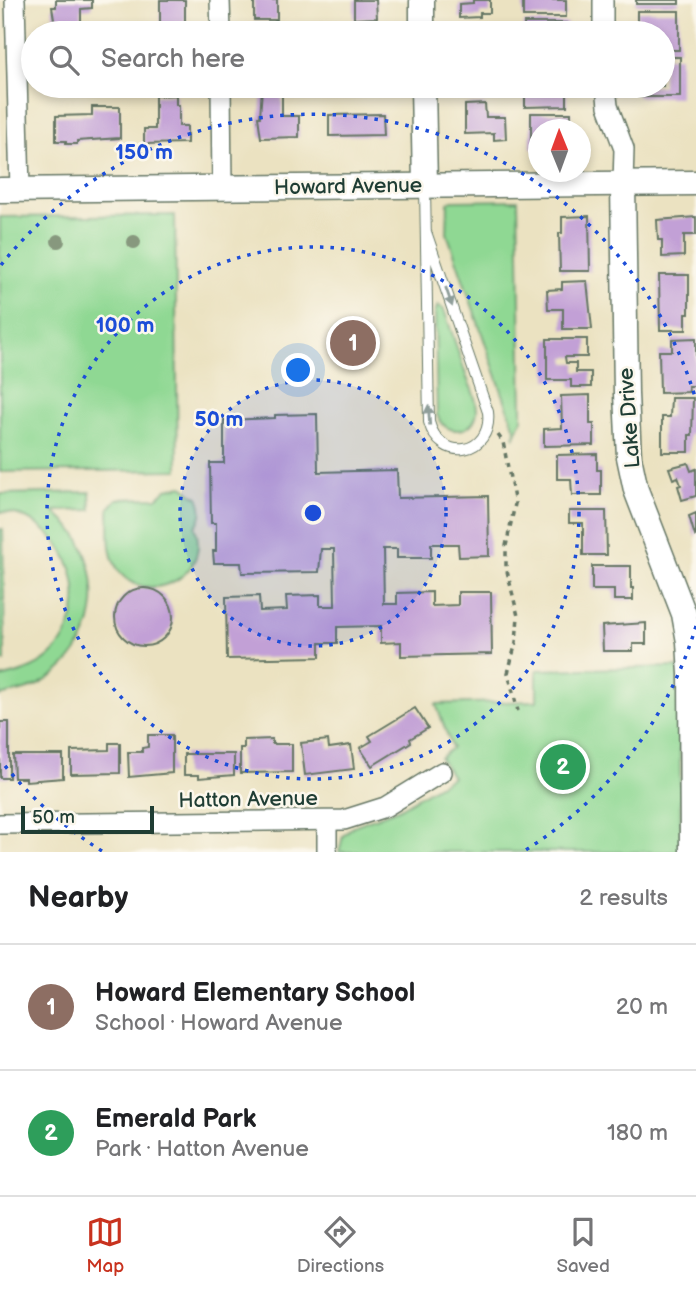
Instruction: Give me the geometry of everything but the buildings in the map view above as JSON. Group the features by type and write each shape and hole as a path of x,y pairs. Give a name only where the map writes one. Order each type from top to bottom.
{"street":[{"path":"10,190 15,0"},
{"path":"220,0 220,21"},
{"path":"422,0 422,21"},
{"path":"603,0 603,21"},
{"path":"221,98 222,188"},
{"path":"423,98 425,185"},
{"path":"607,98 624,149 623,184"},
{"name":"Howard Avenue","path":"10,190 696,183"},
{"name":"Lake Drive","path":"623,184 629,457 636,490 684,614 689,642 692,852"},
{"name":"Hatton Avenue","path":"0,824 344,820 385,807 442,772"},
{"path":"327,821 327,852"}],"lane":[{"path":"425,185 429,422 431,431 444,446 464,449 481,440 489,421 488,412 426,232"}],"path":[{"path":"489,421 503,442 512,477 515,504 506,546 506,567 518,616 516,642 508,673 518,711"}],"green space":[{"path":"518,200 522,419 514,439 515,429 447,233 448,203 452,201"},
{"path":"175,215 178,470 0,472 0,217"},
{"path":"438,305 444,310 477,406 471,424 459,430 446,427 437,414 435,313"},
{"path":"182,486 198,497 201,509 200,520 195,527 198,546 193,563 183,575 170,584 154,587 138,585 124,577 114,562 110,542 109,508 117,499 157,498 167,489"},
{"path":"90,492 91,510 54,511 79,539 93,581 90,622 82,641 71,659 55,674 32,688 0,696 0,678 38,665 61,643 70,627 75,592 67,558 57,543 29,520 12,513 0,512 0,494"},
{"path":"0,529 3,529 5,661 0,661"},
{"path":"679,667 681,852 339,852 343,836 353,826 398,809 452,777 440,758 452,748 436,704 537,701 537,670"}],"place":[{"name":"Howard Elementary School","path":"353,343"},
{"name":"Emerald Park","path":"563,767"}]}
